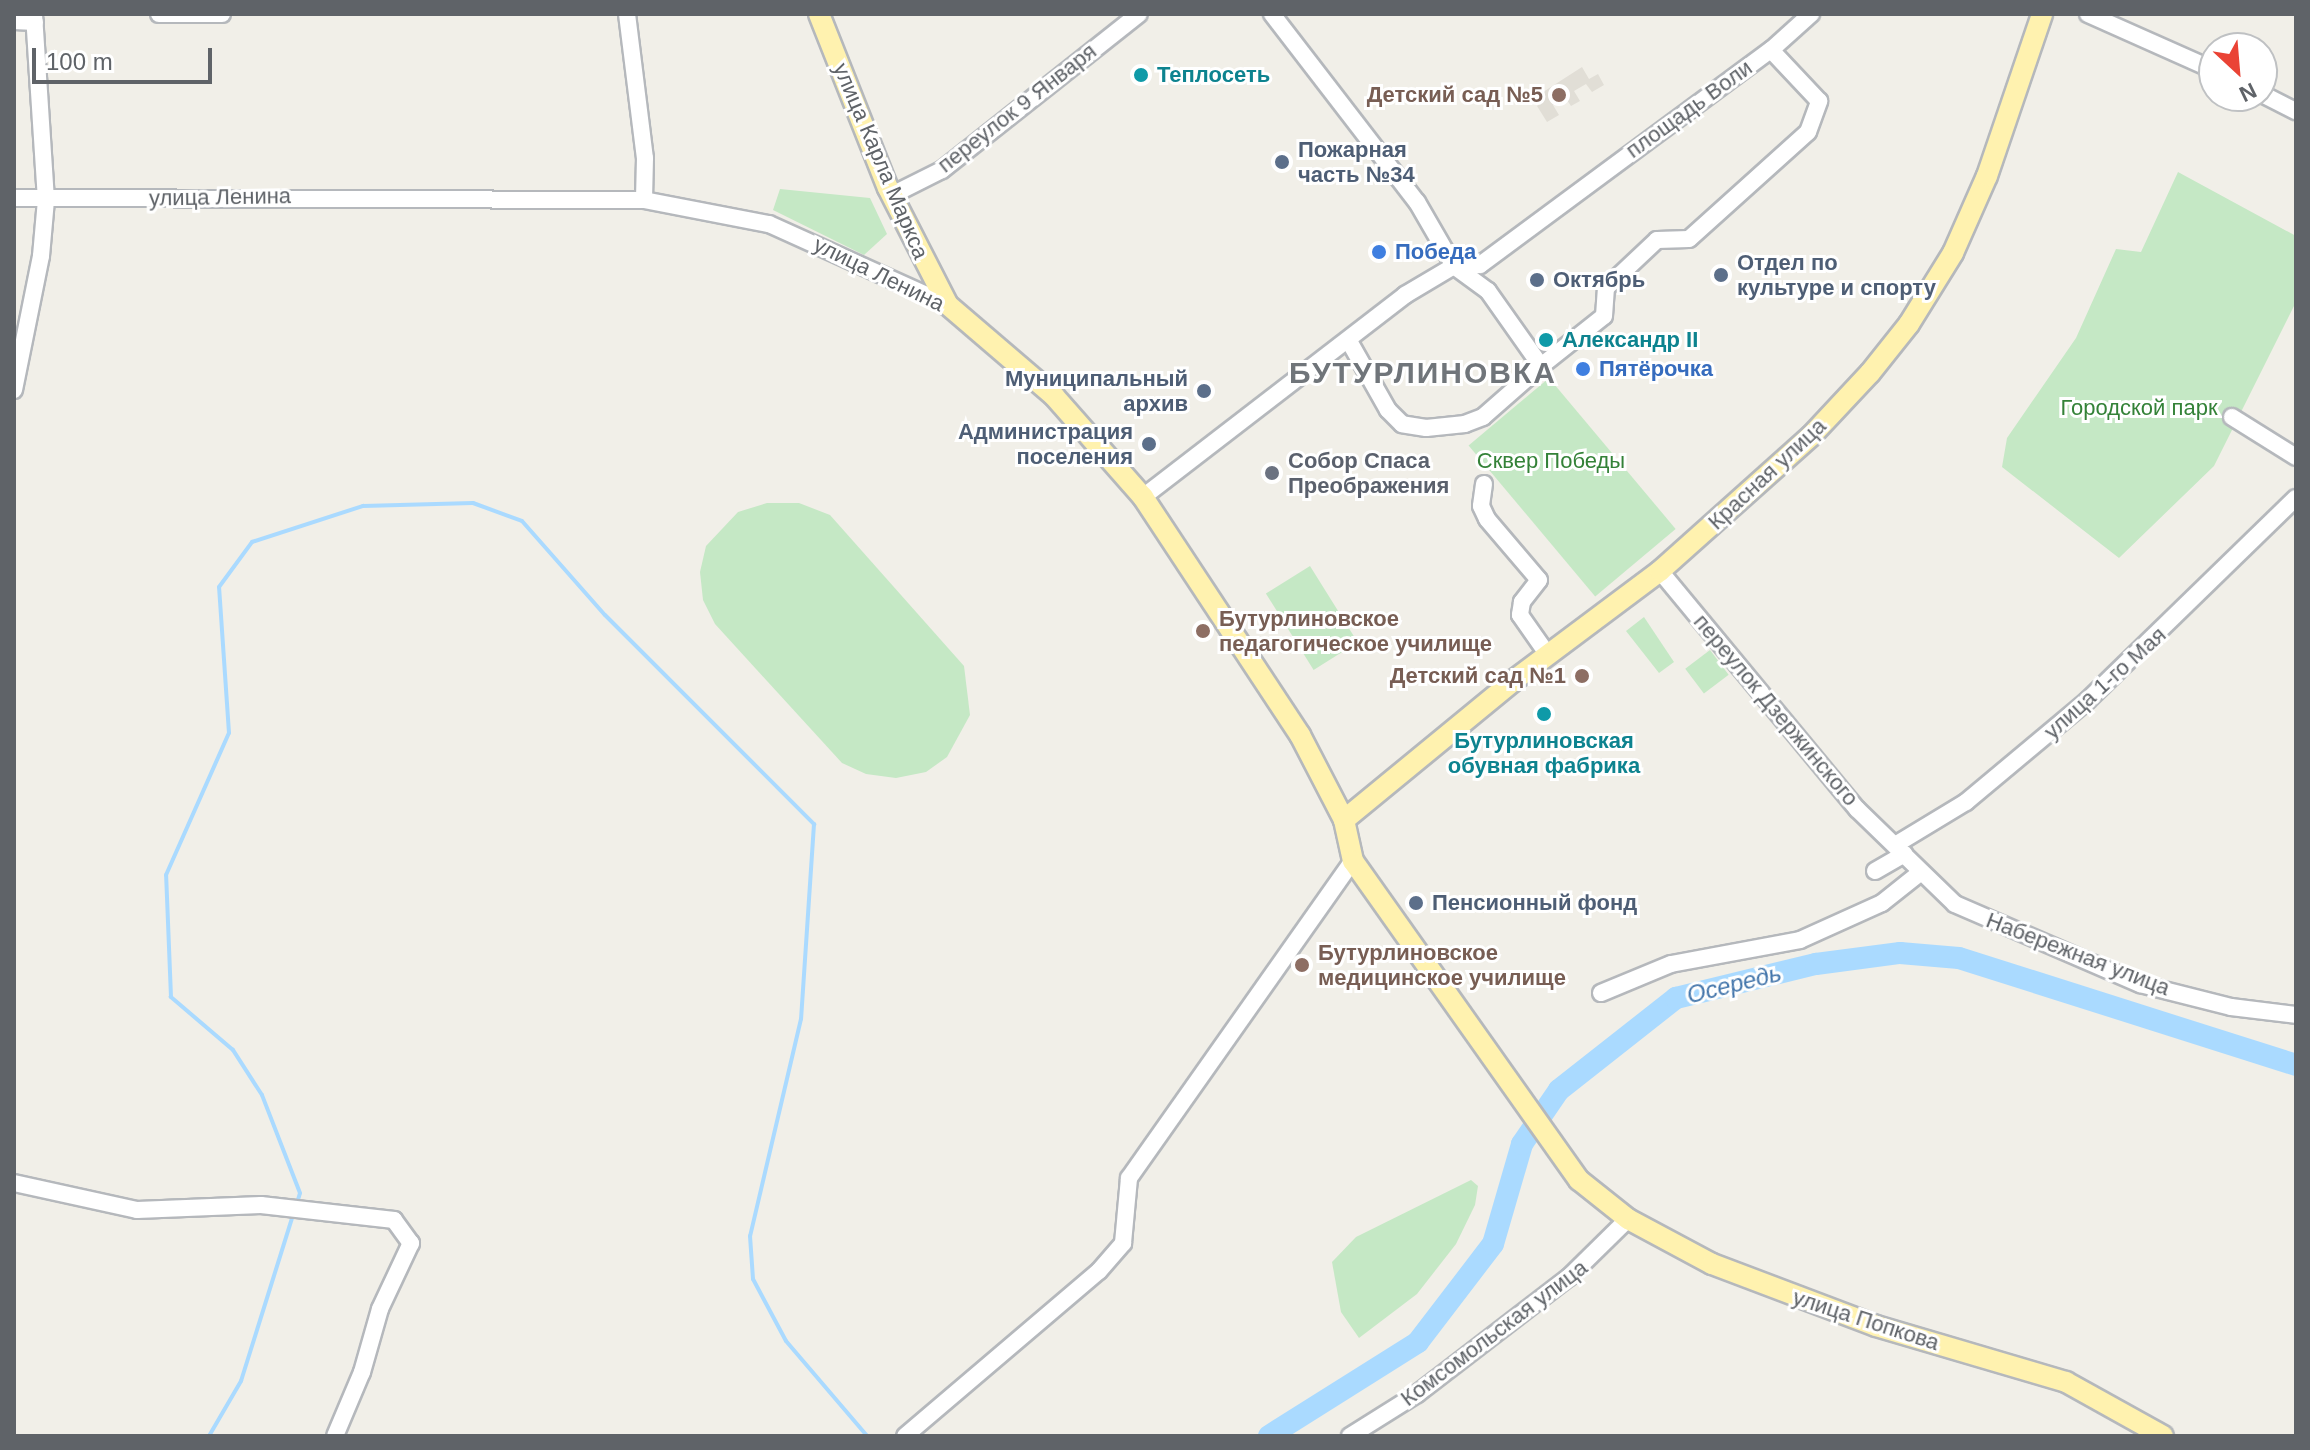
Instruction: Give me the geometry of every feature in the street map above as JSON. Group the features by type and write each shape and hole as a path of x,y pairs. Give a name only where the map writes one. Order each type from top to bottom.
{"main road":[{"name":"улица Карла Маркса","path":"819,14 892,195 948,305"},
{"name":"Красная улица","path":"1344,820 1548,655 1660,571 1811,436 1909,324 1953,253 1987,176 2036,17"},
{"name":"улица Ленина","path":"948,305 1054,396 1143,497 1300,735 1344,820 1353,861 1500,1063 1579,1180"},
{"name":"улица Попкова","path":"1579,1180 1628,1219 1712,1264 1805,1302 2066,1382 2163,1436"}],"street":[{"path":"165,16 222,14"},
{"path":"627,14 645,158 644,200"},
{"name":"переулок 9 Января","path":"892,195 942,170 1139,14"},
{"path":"1272,14 1417,202 1454,266 1488,291 1541,366"},
{"path":"1771,50 1811,14"},
{"path":"2088,14 2198,63"},
{"path":"14,21 35,18 46,200 41,256 14,390"},
{"name":"площадь Воли","path":"1143,497 1405,295 1454,266 1480,265 1771,50 1819,101 1808,132 1689,239 1657,240 1606,288 1604,316 1483,417 1465,424 1426,428 1402,424 1388,410 1349,341"},
{"name":"улица Ленина","path":"14,198 644,200 769,224 948,305"},
{"path":"2232,417 2296,457"},
{"path":"1484,484 1481,506 1487,519 1539,580 1522,602 1520,615 1548,655"},
{"name":"улица 1-го Мая","path":"1875,871 1899,849 1966,802 2087,701 2186,611 2296,498"},
{"name":"переулок Дзержинского","path":"1660,571 1857,809 1899,849"},
{"name":"Набережная улица","path":"1899,849 1955,904 2140,984 2231,1007 2296,1015"},
{"path":"905,1436 1099,1271 1123,1243 1129,1178 1353,861"},
{"path":"1601,993 1671,964 1800,940 1882,903 1921,872"},
{"path":"14,1183 137,1210 261,1205 353,1212 394,1220 411,1243 380,1309 362,1372 335,1436"},
{"name":"Комсомольская улица","path":"1350,1436 1417,1394 1569,1277 1628,1219"}],"shaded area":[{"name":"Детский сад №5","path":"1582,67 1589,79 1598,74 1604,85 1592,92 1586,84 1574,91 1580,101 1571,106 1565,97 1553,105 1559,115 1547,122 1537,106 1544,101 1540,94"}],"green space":[{"name":"Городской парк","path":"2178,172 2296,236 2296,302 2214,466 2119,558 2002,467 2007,438 2076,338 2116,249 2141,252"},
{"path":"780,189 870,198 887,234 864,255 773,210"},
{"name":"Сквер Победы","path":"1549,378 1676,529 1595,596 1469,445"},
{"path":"767,503 799,503 830,515 964,666 970,715 947,757 926,772 896,778 866,774 842,763 715,624 703,600 700,572 706,546 738,512"},
{"path":"1310,566 1358,642 1314,670 1266,594"},
{"path":"1644,617 1674,662 1659,673 1626,631"},
{"path":"1710,650 1729,675 1704,693 1685,669"},
{"path":"1471,1180 1478,1186 1475,1205 1456,1244 1417,1294 1359,1338 1341,1312 1332,1262 1356,1237"}],"waterway":[{"path":"297,1203 300,1193 262,1095 233,1050 171,997 166,875 229,733 219,587 252,542 363,506 473,503 522,521 605,615 814,824 801,1019 750,1236 753,1279 786,1341 867,1436"},
{"name":"Осередь","path":"1269,1436 1418,1342 1493,1244 1522,1144 1559,1090 1676,998 1816,964 1900,953 1959,958 2296,1065"},
{"path":"209,1436 241,1381 293,1215"}],"place":[{"name":"Теплосеть","path":"1141,75"},
{"name":"Детский сад №5","path":"1559,95"},
{"name":"Пожарная часть №34","path":"1282,162"},
{"name":"Победа","path":"1379,252"},
{"name":"Отдел по культуре и спорту","path":"1721,275"},
{"name":"Октябрь","path":"1537,280"},
{"name":"Александр II","path":"1546,340"},
{"name":"Пятёрочка","path":"1583,369"},
{"name":"Муниципальный архив","path":"1204,391"},
{"name":"Администрация поселения","path":"1149,444"},
{"name":"Собор Спаса Преображения","path":"1272,473"},
{"name":"Бутурлиновское педагогическое училище","path":"1203,631"},
{"name":"Детский сад №1","path":"1582,676"},
{"name":"Бутурлиновская обувная фабрика","path":"1544,714"},
{"name":"Пенсионный фонд","path":"1416,903"},
{"name":"Бутурлиновское медицинское училище","path":"1302,965"}],"district":[{"name":"БУТУРЛИНОВКА","path":"1423,373"}]}
